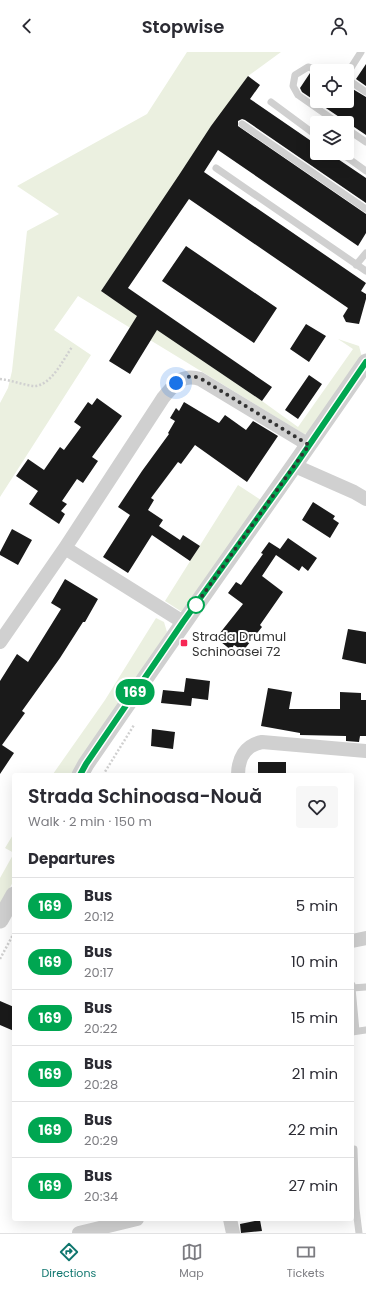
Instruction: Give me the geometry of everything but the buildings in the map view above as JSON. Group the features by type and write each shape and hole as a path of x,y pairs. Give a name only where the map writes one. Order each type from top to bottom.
{"street":[{"path":"81,773 183,622 295,466 366,362"},
{"path":"0,642 65,548 163,398 176,383 184,377 192,376 200,378 309,445"},
{"path":"295,466 354,492 366,499"},
{"path":"65,548 183,622"},
{"path":"238,773 239,760 247,749 251,745 262,742 366,751"},
{"path":"6,918 12,901"},
{"path":"354,941 366,938"},
{"path":"79,1233 129,1221"},
{"path":"230,1221 233,1233"}],"lane":[{"path":"354,64 362,52"},
{"path":"310,68 308,67 295,75 293,86 298,94 310,103"},
{"path":"354,84 366,92"},
{"path":"271,102 310,131"},
{"path":"317,108 328,116"},
{"path":"242,124 366,209"},
{"path":"354,134 366,142"},
{"path":"351,160 366,171"},
{"path":"216,168 366,271"},
{"path":"356,265 366,253"},
{"path":"354,988 366,987"},
{"path":"354,1032 366,1030"},
{"path":"354,1149 356,1209 359,1233"}],"path":[{"path":"0,379 33,386 45,383 50,379 72,347"},
{"path":"0,959 12,938"}],"green space":[{"path":"187,52 281,52 248,76 101,291 298,427 353,349 338,339 359,346 362,357 309,433 304,434 78,296 54,330 91,355 0,497 0,403 8,388 12,371 27,231 59,214 17,186 147,114"},
{"path":"238,485 261,500 182,612 165,601"},
{"path":"156,618 164,622 167,632 74,773 54,773 105,700"},
{"path":"12,836 12,852 5,848"},
{"path":"12,857 12,884 0,906 0,878"}],"bus line":[{"name":"169","path":"81,773 183,622 295,466 366,362"}],"place":[{"name":"Strada Drumul Schinoasei 72","path":"184,643"}],"route":[{"path":"176,383 184,377 192,376 200,378 309,445 195,606 196,605"}]}
